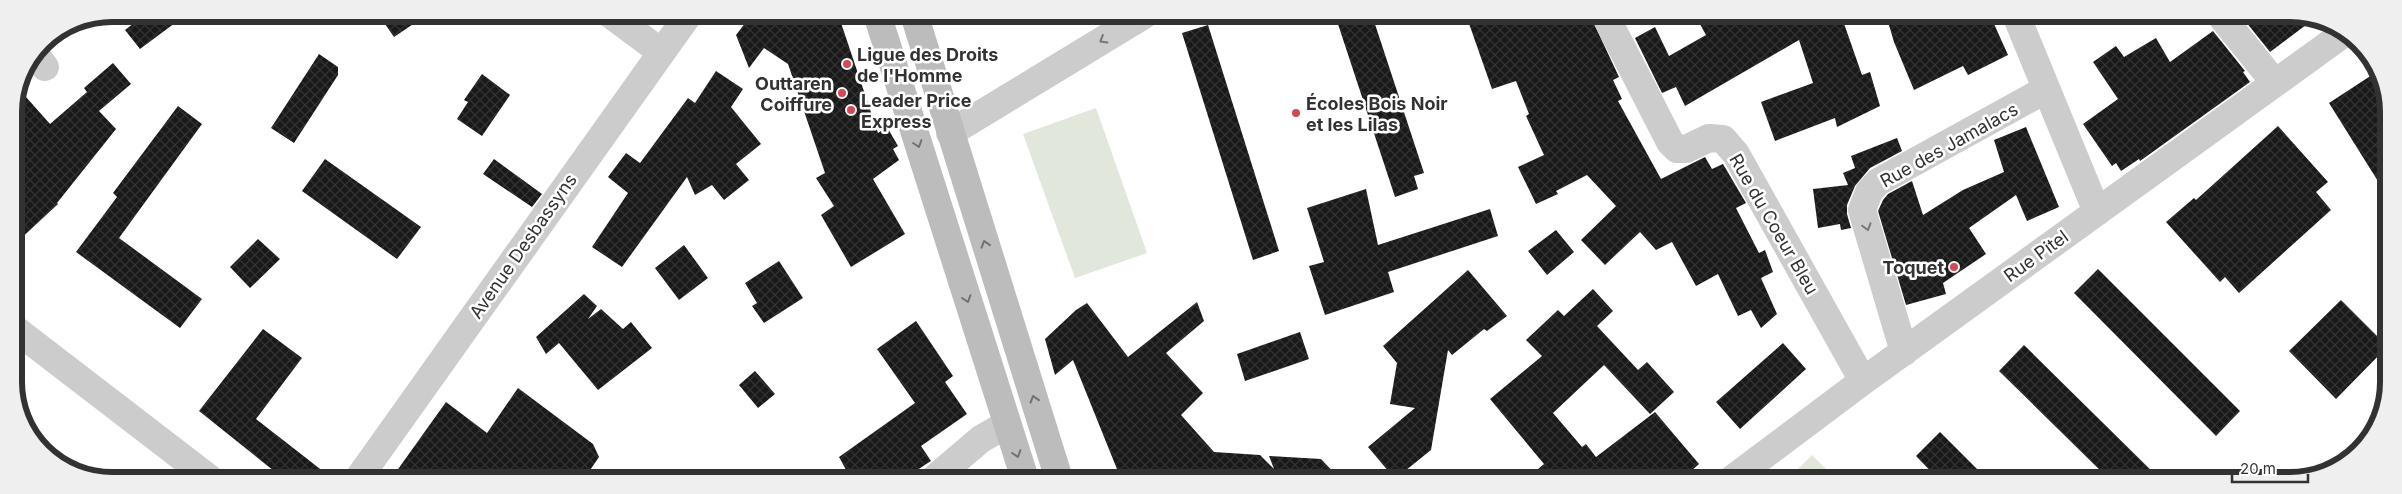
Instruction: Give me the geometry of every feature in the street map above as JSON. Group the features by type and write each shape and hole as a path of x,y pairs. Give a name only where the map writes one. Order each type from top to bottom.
{"main road":[{"path":"880,22 1023,472"},
{"path":"916,22 1057,472"}],"street":[{"path":"621,22 661,52"},
{"name":"Avenue Desbassyns","path":"363,472 683,22"},
{"path":"950,133 1132,22"},
{"name":"Rue du Coeur Bleu","path":"1608,22 1670,142 1677,149 1686,149 1708,138 1723,139 1736,154 1863,381"},
{"path":"2019,22 2045,90 2097,212"},
{"path":"2227,22 2275,83"},
{"name":"Rue Pitel","path":"1743,471 1863,381 2339,37"},
{"name":"Rue des Jamalacs","path":"1904,352 1862,210 1869,192 1878,182 2045,90"},
{"path":"22,334 201,472"},
{"path":"943,472 981,439 1007,424"}],"shaded area":[{"path":"1096,108 1147,253 1075,278 1023,134"},
{"path":"1812,455 1828,471 1796,471"}],"building":[{"path":"136,22 176,22 140,49 125,30"},
{"path":"384,22 416,22 394,37"},
{"path":"746,22 841,22 878,133 887,127 898,146 893,149 899,160 873,179 905,234 851,267 821,215 834,206 816,178 825,173 788,64 764,48 749,68 736,35"},
{"path":"1337,22 1374,22 1424,173 1414,176 1418,189 1395,197"},
{"path":"1468,22 1593,22 1619,77 1613,80 1622,99 1618,101 1661,179 1705,157 1712,169 1723,164 1746,203 1736,208 1759,253 1765,250 1773,272 1761,278 1777,314 1761,328 1751,310 1738,316 1718,274 1696,286 1672,242 1656,250 1640,232 1605,265 1581,240 1616,206 1587,175 1556,191 1558,194 1536,204 1518,167 1544,155 1526,116 1529,114 1516,81 1492,89"},
{"path":"1699,22 1843,22 1862,75 1870,72 1880,106 1837,127 1835,118 1775,141 1761,102 1813,83 1799,40 1685,106 1676,87 1662,93 1635,38 1655,27 1669,56 1706,35"},
{"path":"1888,22 1993,22 2008,55 1968,75 1963,66 1914,90 1894,42"},
{"path":"2246,22 2307,24 2270,52"},
{"path":"1208,25 1279,251 1253,260 1182,33"},
{"path":"2213,31 2245,71 2243,72 2250,82 2140,161 2139,159 2121,171 2116,163 2112,166 2083,124 2118,99 2093,62 2116,46 2124,57 2156,38 2170,62"},
{"path":"319,54 338,67 338,75 294,143 271,128"},
{"path":"113,63 131,84 99,111 116,129 58,204 22,237 22,112 24,95 50,124 87,92 84,88"},
{"path":"716,71 743,89 731,107 761,144 736,164 749,180 724,200 712,185 695,195 687,177 622,267 592,247 628,193 608,177 626,153 640,163 688,98 695,103"},
{"path":"482,74 510,95 482,136 457,119 468,102 464,100"},
{"path":"2372,75 2378,95 2380,112 2380,184 2329,103"},
{"path":"178,106 202,124 119,238 202,299 180,328 76,252 117,197 113,193"},
{"path":"2278,126 2328,182 2316,192 2331,210 2239,293 2225,277 2220,282 2166,222 2194,198 2196,200"},
{"path":"2026,127 2059,207 2027,221 2016,195 1969,228 1986,254 1943,283 1946,294 1906,305 1878,211 1883,200 1888,194 1912,181 1923,215 1963,190 2004,172 1994,140"},
{"path":"1897,138 1902,151 1870,168 1855,186 1847,205 1847,214 1851,228 1841,230 1840,224 1818,228 1813,189 1848,185 1843,173 1855,168 1851,156"},
{"path":"325,159 421,227 397,259 302,191"},
{"path":"494,159 542,194 532,207 483,174"},
{"path":"1366,189 1378,245 1490,209 1498,236 1388,272 1394,292 1325,315 1309,266 1324,262 1307,208"},
{"path":"1556,230 1574,252 1547,275 1528,251"},
{"path":"258,239 280,259 250,288 230,267"},
{"path":"684,245 708,278 679,300 655,268"},
{"path":"779,261 803,298 764,323 752,306 757,303 745,283"},
{"path":"2098,269 2240,411 2216,436 2074,293"},
{"path":"1468,270 1507,316 1487,331 1484,329 1452,355 1448,350 1431,450 1404,471 1389,471 1368,447 1415,408 1390,404 1397,363 1383,346"},
{"path":"1593,289 1613,311 1597,326 1638,370 1647,362 1674,392 1650,414 1604,365 1553,413 1582,447 1586,444 1596,457 1655,412 1699,464 1691,471 1535,471 1544,464 1490,399 1542,356 1526,340 1558,310 1564,316"},
{"path":"584,294 597,306 588,319 601,309 623,329 631,322 652,348 598,390 559,343 546,354 536,337"},
{"path":"2341,300 2380,339 2380,354 2336,399 2289,351"},
{"path":"1197,302 1204,321 1166,353 1203,393 1181,415 1214,452 1260,455 1274,469 1269,456 1321,459 1333,471 1118,472 1073,360 1055,375 1045,339 1076,310 1087,303 1128,357"},
{"path":"916,321 953,376 945,382 967,414 921,446 931,461 915,472 847,472 839,457 915,403 877,349"},
{"path":"263,329 302,358 256,419 324,472 275,472 199,411"},
{"path":"1300,332 1309,359 1245,381 1237,354"},
{"path":"1783,343 1806,369 1740,429 1716,402"},
{"path":"2024,345 2152,471 2101,471 1999,371"},
{"path":"755,371 775,394 758,408 739,385"},
{"path":"518,388 593,444 599,457 589,472 396,472 446,402 487,433"},
{"path":"1940,432 1979,471 1931,471 1916,456"}],"place":[{"name":"Ligue des Droits de l'Homme","path":"847,64"},
{"name":"Outtaren Coiffure","path":"842,93"},
{"name":"Leader Price Express","path":"851,110"},
{"name":"Écoles Bois Noir et les Lilas","path":"1296,113"},
{"name":"Toquet","path":"1954,267"}]}
